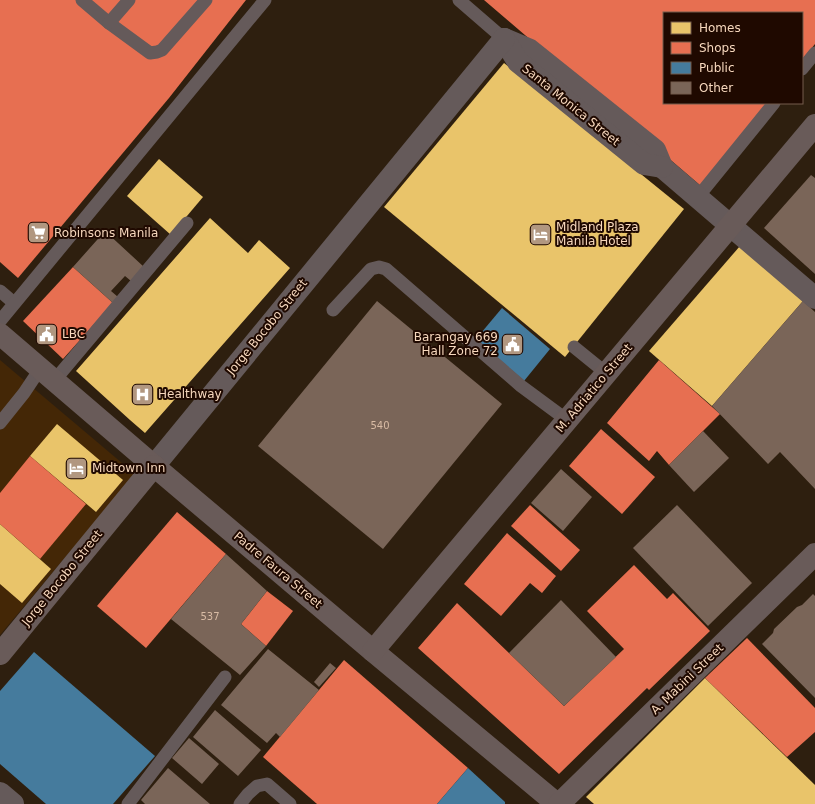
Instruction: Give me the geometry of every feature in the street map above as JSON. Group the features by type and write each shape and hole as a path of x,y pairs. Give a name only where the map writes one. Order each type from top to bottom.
{"street":[{"name":"Santa Monica Street","path":"504,38 530,50 655,150 662,167 815,298"},
{"name":"Jorge Bocobo Street","path":"0,654 504,38"},
{"name":"M. Adriatico Street","path":"372,651 815,125"},
{"name":"Padre Faura Street","path":"0,334 372,651 558,804"},
{"name":"A. Mabini Street","path":"558,804 815,554"},
{"path":"0,793 13,804"}],"lane":[{"path":"82,0 109,23 150,53 162,50 206,0"},
{"path":"109,23 129,0"},
{"path":"0,321 265,0"},
{"path":"460,0 504,38"},
{"path":"803,68 815,53"},
{"path":"697,198 773,104"},
{"path":"0,423 24,393 47,375 187,223"},
{"path":"332,310 371,268 379,267 386,269 521,386 567,420"},
{"path":"0,291 14,303"},
{"path":"574,347 606,373"},
{"path":"128,804 225,677"},
{"path":"240,804 257,786 267,784 290,804"}],"shaded area":[{"path":"0,360 135,474 0,635"}],"building: Homes":[{"name":"Midland Plaza Manila Hotel","path":"504,63 684,209 565,357 384,207"},
{"path":"159,159 203,197 171,235 127,196"},
{"path":"210,218 248,253 259,240 290,268 145,433 76,371"},
{"path":"740,246 803,301 712,406 649,351"},
{"name":"Midtown Inn","path":"57,424 123,480 96,512 30,456"},
{"path":"0,524 51,569 22,603 0,584"},
{"path":"705,678 815,785 815,804 594,804 586,797"}],"building: Shops":[{"name":"Robinsons Manila","path":"0,0 246,0 169,98 18,278 0,262"},
{"path":"484,0 815,0 815,44 803,59 803,12 663,12 663,104 766,104 701,186"},
{"path":"73,267 113,303 63,359 23,321"},
{"path":"659,360 720,414 669,465 657,451 649,461 607,423"},
{"path":"601,429 655,477 622,514 569,466"},
{"path":"30,456 86,504 40,559 0,524 0,493"},
{"path":"530,505 580,550 561,571 511,526"},
{"path":"177,512 226,554 146,648 97,606"},
{"path":"507,533 556,576 542,593 530,583 501,616 464,584"},
{"path":"634,565 667,599 673,593 710,631 649,690 647,688 559,774 418,648 457,603 564,706 624,649 587,611"},
{"path":"267,591 293,611 266,646 241,624"},
{"path":"747,638 815,708 815,732 787,757 705,678"},
{"path":"344,660 468,768 437,804 317,804 263,757"}],"building: Public":[{"name":"Barangay 669 Hall Zone 72","path":"502,308 550,349 524,381 476,339"},
{"path":"34,652 155,756 113,804 46,804 0,764 0,691"},
{"path":"468,768 505,802 505,804 437,804"}],"building: Other":[{"path":"811,175 815,178 815,274 764,228"},
{"path":"105,231 144,267 131,281 125,276 111,291 118,297 113,303 73,267"},
{"path":"377,301 502,404 383,549 258,446"},
{"path":"803,301 815,312 815,489 780,452 768,464 712,406"},
{"path":"703,431 729,458 694,492 669,465"},
{"path":"561,469 592,497 563,531 531,503"},
{"path":"677,505 752,583 708,626 633,548"},
{"path":"226,554 267,591 241,624 266,646 240,675 171,619"},
{"path":"813,594 815,596 815,698 762,644 773,633 774,629"},
{"path":"561,600 616,657 564,706 509,653"},
{"path":"268,649 319,690 280,737 276,733 267,743 221,705"},
{"path":"330,663 336,668 319,687 314,682"},
{"path":"215,710 261,750 238,776 193,737"},
{"path":"189,738 219,764 202,784 172,758"},
{"path":"168,768 210,804 145,804 141,800"}],"place":[{"name":"Robinsons Manila","path":"39,233"},
{"name":"Midland Plaza Manila Hotel","path":"540,234"},
{"name":"LBC","path":"47,334"},
{"name":"Barangay 669 Hall Zone 72","path":"513,344"},
{"name":"Healthway","path":"143,394"},
{"name":"Midtown Inn","path":"76,468"}]}
